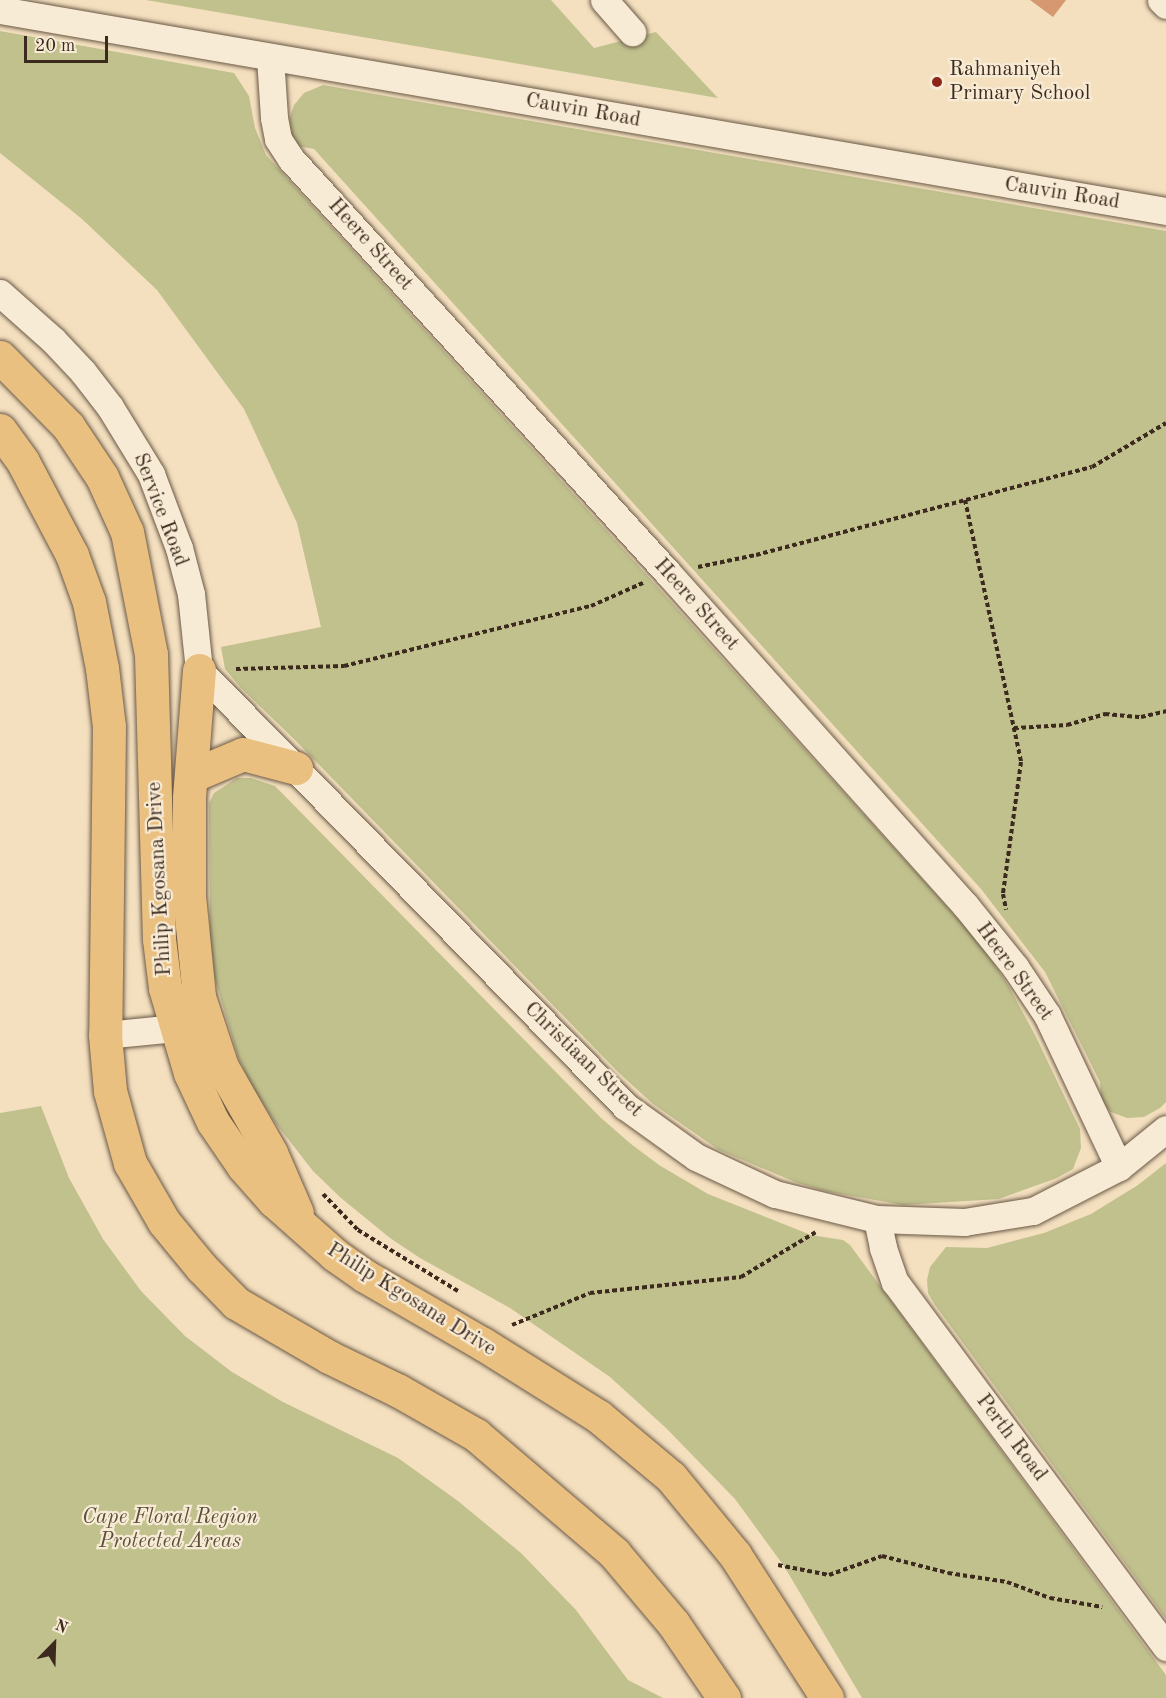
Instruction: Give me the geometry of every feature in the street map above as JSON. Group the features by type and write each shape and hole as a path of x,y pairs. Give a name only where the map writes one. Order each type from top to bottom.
{"main road":[{"name":"Philip Kgosana Drive","path":"0,357 68,426 102,477 127,532 151,654 159,939 165,988 190,1073 213,1122 243,1166 305,1231 365,1276 483,1344 598,1416 662,1469 735,1555 827,1698"},
{"path":"0,430 23,462 72,555 88,602 102,668 109,727 105,1035 110,1091 130,1163 164,1222 201,1267 236,1303 329,1357 399,1391 476,1435 543,1489 614,1552 673,1623 724,1698"},
{"path":"199,670 191,776 189,896 199,998 222,1067 271,1153 305,1231"},
{"path":"191,776 243,754 296,768"}],"street":[{"path":"603,0 632,32"},
{"path":"1161,0 1166,5"},
{"name":"Cauvin Road","path":"0,10 1166,211"},
{"name":"Heere Street","path":"270,57 274,118 279,139 291,159 668,573 965,905 1015,967 1047,1015 1119,1167"},
{"name":"Service Road","path":"0,293 53,340 83,372 110,407 151,474 179,548 191,594 199,670"},
{"name":"Christiaan Street","path":"199,670 625,1106 696,1157 775,1194 877,1219 964,1222 1033,1210 1119,1167 1166,1129"},
{"path":"105,1035 175,1028"},
{"name":"Perth Road","path":"877,1219 883,1248 895,1282 1166,1647"}],"path":[{"path":"199,670 344,666 591,606 668,573 756,555 1092,467 1166,423"},
{"path":"965,500 1021,762 1003,894 1006,912"},
{"path":"1014,728 1067,724 1105,714 1140,717 1166,711"},
{"path":"317,1188 358,1230 464,1295"},
{"path":"512,1325 590,1293 741,1277 821,1229"},
{"path":"502,1319 522,1332"},
{"path":"771,1556 784,1575"},
{"path":"778,1565 829,1575 882,1556 948,1573 1007,1582 1050,1598 1109,1608 1133,1603"}],"green space":[{"path":"146,0 551,0 594,48 656,32 718,98"},
{"path":"0,31 234,73 249,96 255,128 266,155 981,944 1008,985 1035,1035 1080,1129 1081,1148 1073,1169 1057,1178 999,1199 903,1205 824,1191 795,1182 719,1150 653,1104 618,1072 296,741 240,687 225,669 221,647 321,627 297,523 244,409 157,290 82,219 0,153"},
{"path":"323,85 1166,231 1166,1102 1160,1108 1144,1117 1127,1118 1111,1112 1101,1103 1100,1082 1045,972 981,889 314,149 297,146 289,133 290,117 294,105 304,93"},
{"path":"237,778 251,778 275,786 600,1117 631,1144 659,1165 708,1194 811,1235 843,1240 850,1245 1166,1675 1166,1698 862,1698 784,1566 735,1499 666,1428 610,1377 510,1308 420,1258 390,1238 341,1198 313,1171 274,1121 251,1085 238,1057 213,972 210,937 209,803 214,793"},
{"name":"Cape Floral Region Protected Areas","path":"41,1106 69,1178 103,1239 141,1291 185,1336 232,1372 283,1402 398,1458 458,1501 521,1553 576,1610 628,1680 663,1698 0,1698 0,1113"},
{"path":"1166,1163 1166,1619 935,1305 928,1293 927,1280 930,1267 946,1247 987,1248 1044,1233 1091,1214 1138,1185"}],"building":[{"path":"1030,0 1066,0 1053,17"}],"place":[{"name":"Rahmaniyeh Primary School","path":"937,82"}]}
